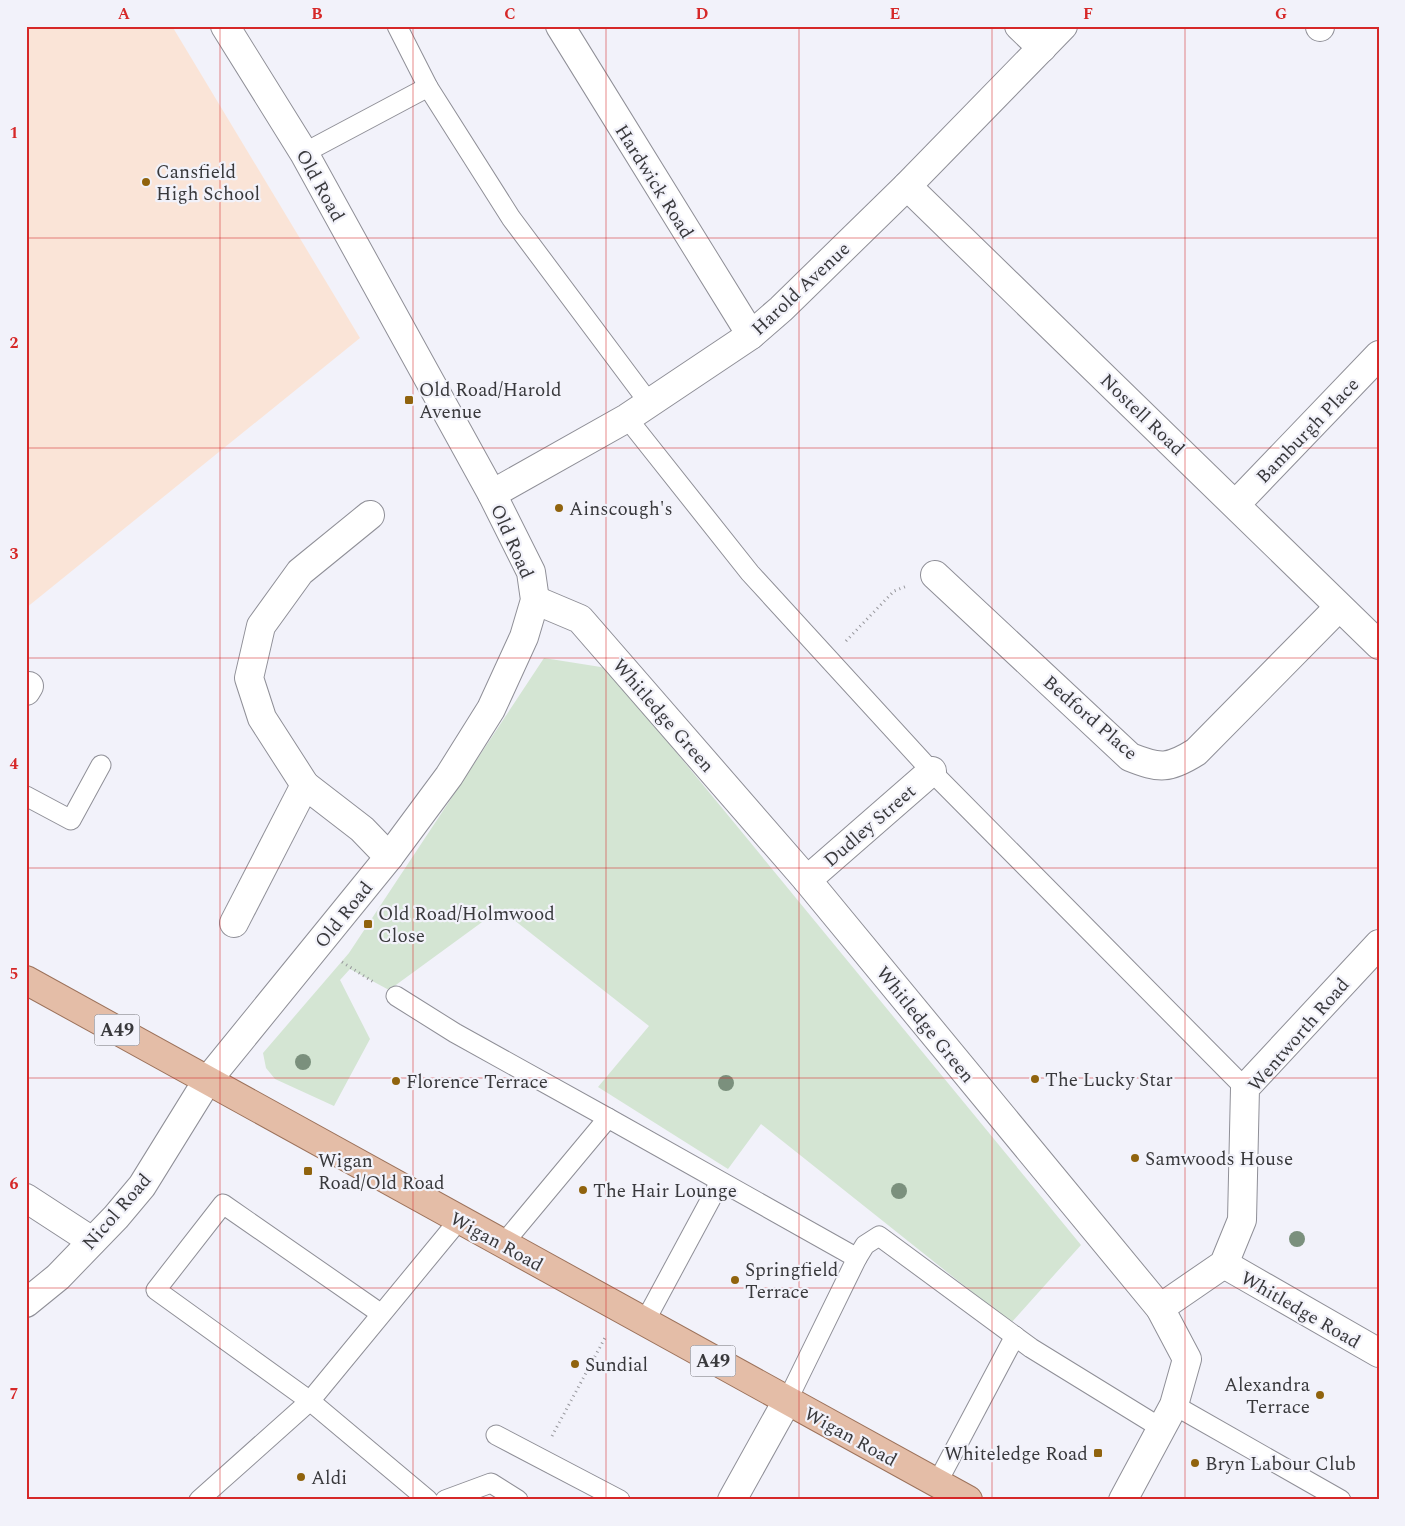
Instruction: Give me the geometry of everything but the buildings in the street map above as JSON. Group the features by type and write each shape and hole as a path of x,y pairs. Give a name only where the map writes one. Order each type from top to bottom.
{"main road":[{"name":"Wigan Road","path":"26,980 968,1500"}],"street":[{"name":"Old Road","path":"207,1081 389,857 448,776 491,709 524,637 535,600 531,572 492,494 304,153 226,26"},
{"name":"Hardwick Road","path":"560,26 751,335"},
{"path":"1019,26 1042,48"},
{"name":"Harold Avenue","path":"492,494 650,404 751,335 781,309 906,186 1063,26"},
{"name":"Nostell Road","path":"906,186 1379,644"},
{"name":"Bamburgh Place","path":"1236,504 1379,355"},
{"path":"370,516 300,572 261,626 249,678 262,718 305,784 362,829 389,857"},
{"name":"Bedford Place","path":"936,574 1130,757 1153,766 1178,763 1196,752 1339,607"},
{"name":"Whitledge Green","path":"535,600 580,619 807,880 1160,1308 1187,1359 1168,1417 1123,1500"},
{"name":"Dudley Street","path":"807,880 932,771"},
{"path":"234,923 305,784"},
{"name":"Wentworth Road","path":"1224,1264 1242,1220 1245,1088 1378,946"},
{"name":"Nicol Road","path":"26,1303 58,1277 116,1217 142,1186 207,1081"},
{"path":"26,1198 92,1241"},
{"path":"1160,1308 1224,1264"},
{"name":"Whitledge Road","path":"1224,1264 1379,1353"},
{"path":"732,1500 787,1401"}],"lane":[{"path":"397,26 428,87 511,218 650,404"},
{"path":"304,153 428,87"},
{"path":"627,418 750,572 932,771 1245,1088"},
{"path":"26,796 71,820 101,766"},
{"path":"396,996 455,1033 857,1258"},
{"path":"503,1244 608,1118"},
{"path":"632,1316 720,1182"},
{"path":"380,1313 223,1204 156,1290 310,1401 428,1500"},
{"path":"199,1500 310,1401 380,1313 459,1220"},
{"path":"787,1401 857,1258 872,1238 879,1236 886,1239 1031,1348 1168,1417 1341,1500"},
{"path":"937,1483 1015,1336"},
{"path":"496,1435 620,1500"},
{"path":"445,1500 491,1483 518,1500"}],"path":[{"path":"829,659 894,591 936,574"},
{"path":"317,945 396,996"},
{"path":"540,1458 632,1316"}],"shaded area":[{"name":"Cansfield High School","path":"26,26 172,26 360,338 26,608"}],"green space":[{"path":"544,658 607,668 1081,1245 1011,1323 761,1124 728,1169 598,1087 649,1026 500,909 389,990 350,969 340,980 370,1039 334,1106 275,1079 266,1068 263,1053 349,953"}],"place":[{"name":"Cansfield High School","path":"146,182"},
{"name":"Old Road/Harold Avenue","path":"409,400"},
{"name":"Ainscough's","path":"559,508"},
{"name":"Old Road/Holmwood Close","path":"368,924"},
{"name":"The Lucky Star","path":"1035,1079"},
{"name":"Florence Terrace","path":"396,1081"},
{"name":"Samwoods House","path":"1135,1158"},
{"name":"Wigan Road/Old Road","path":"308,1171"},
{"name":"The Hair Lounge","path":"583,1190"},
{"name":"Springfield Terrace","path":"735,1280"},
{"name":"Sundial","path":"575,1364"},
{"name":"Alexandra Terrace","path":"1320,1395"},
{"name":"Whiteledge Road","path":"1098,1453"},
{"name":"Bryn Labour Club","path":"1195,1463"},
{"name":"Aldi","path":"301,1477"}]}
